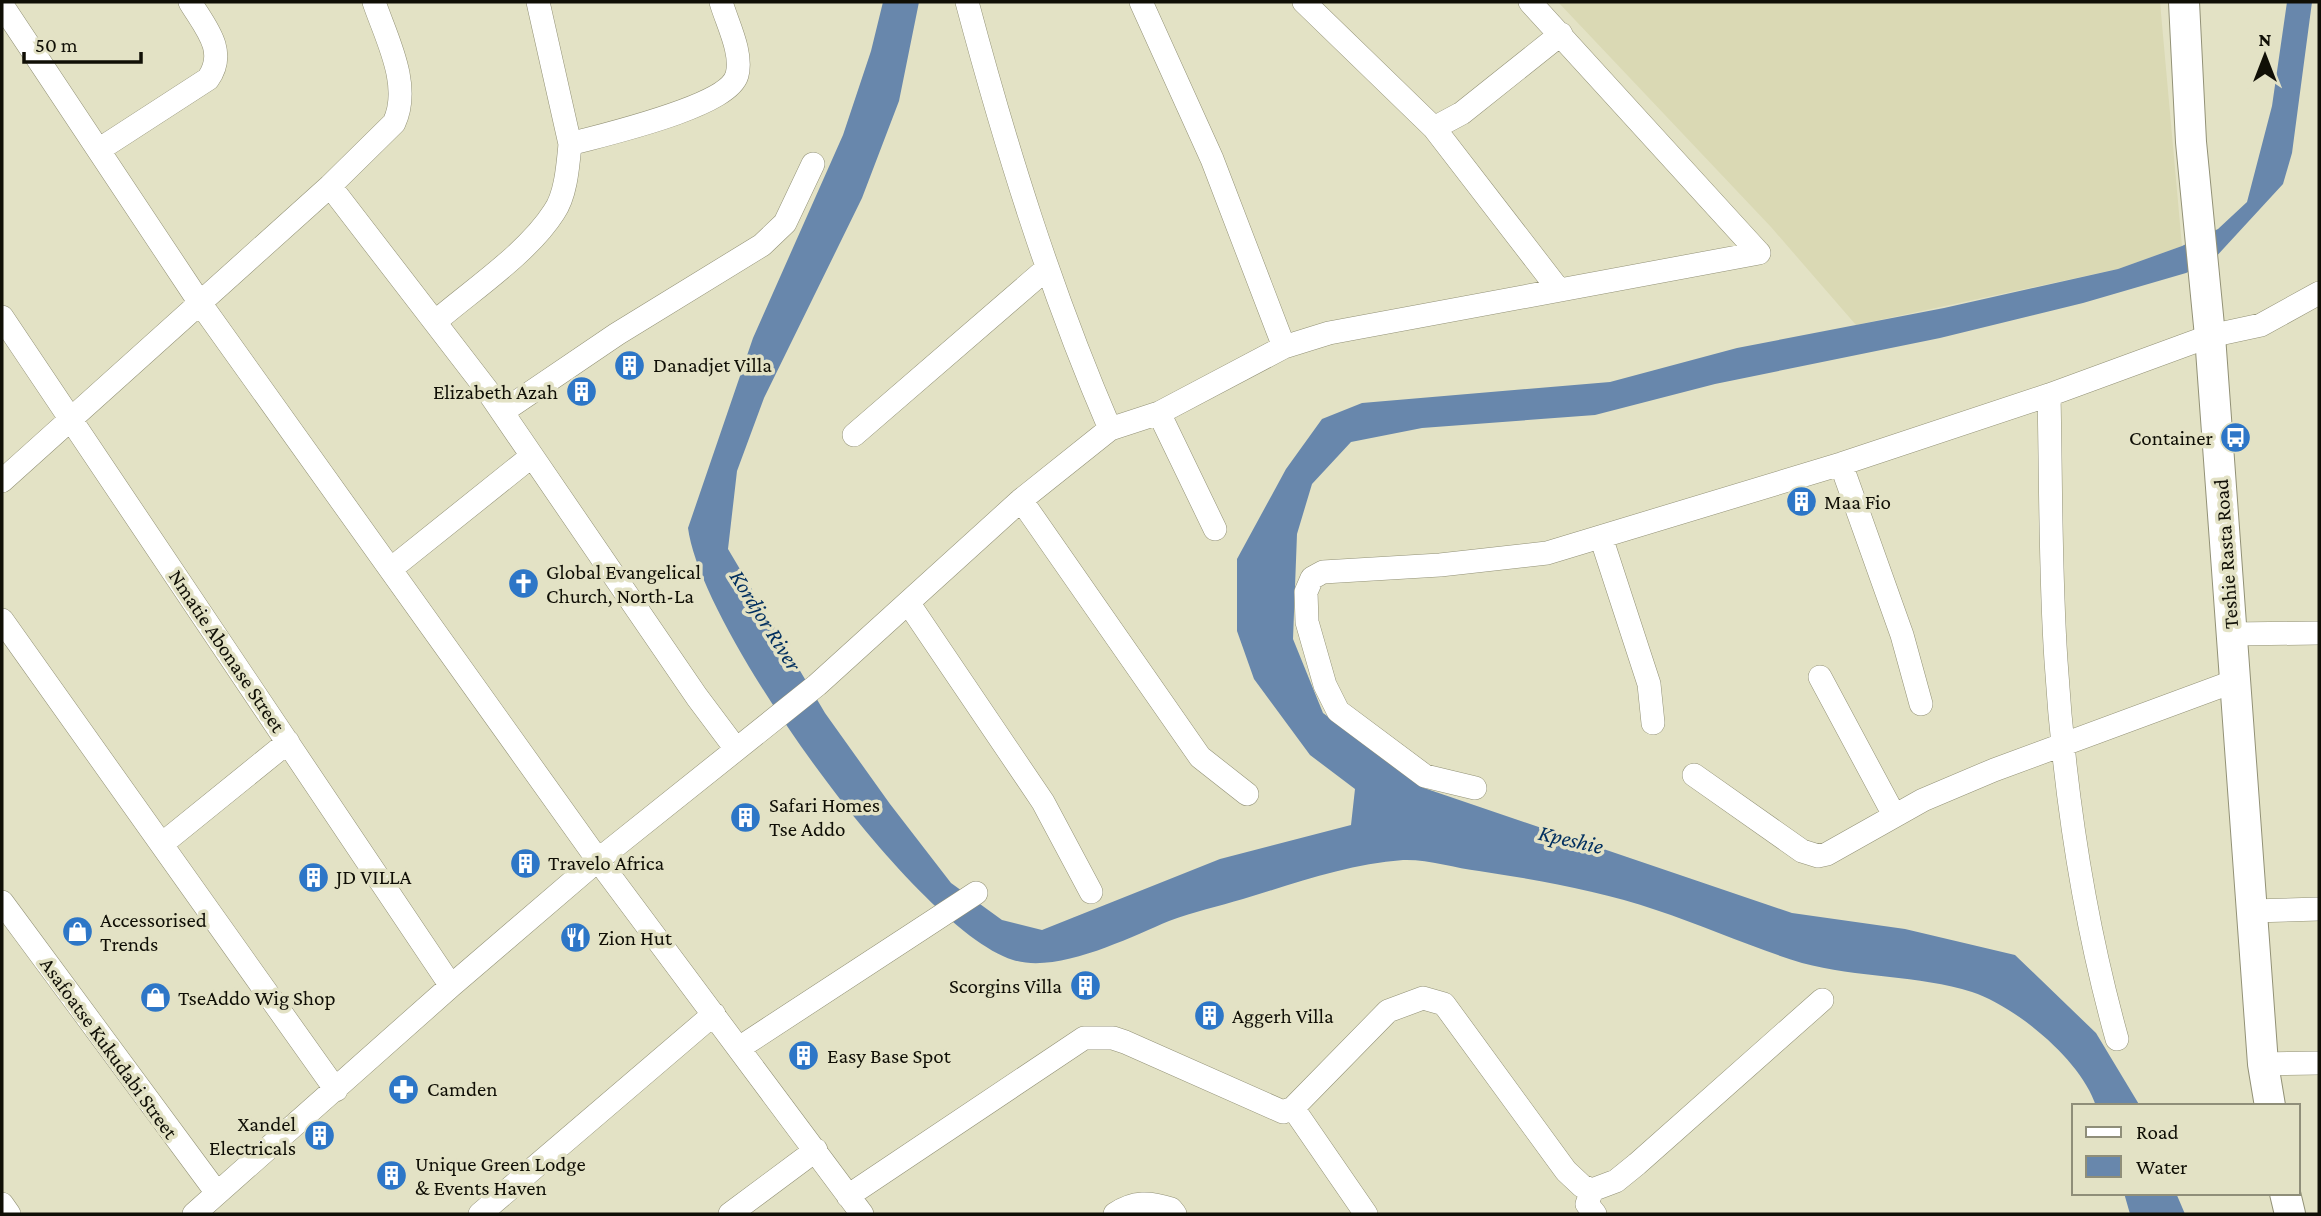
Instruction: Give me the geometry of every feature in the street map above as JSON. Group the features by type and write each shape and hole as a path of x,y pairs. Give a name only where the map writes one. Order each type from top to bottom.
{"main road":[{"name":"Teshie Rasta Road","path":"2184,2 2191,142 2210,336 2263,1064 2270,1104"},
{"path":"2286,1195 2290,1214"}],"street":[{"path":"100,149 208,79 217,67 217,48 190,2"},
{"path":"2,481 330,186 394,122 400,109 401,91 374,2"},
{"path":"435,322 533,239 556,211 568,166 570,144 538,2"},
{"path":"570,144 686,111 724,93 737,76 721,2"},
{"path":"967,2 1000,128 1045,270 1110,429"},
{"path":"1141,2 1212,159 1283,346"},
{"path":"1304,2 1434,128 1559,290"},
{"path":"194,1214 451,986 598,860 817,685 1021,500 1110,429 1159,412 1283,346 1329,333 1759,253 1530,2"},
{"path":"2,5 200,303 598,860 862,1214"},
{"path":"1434,128 1462,113 1561,34"},
{"path":"502,412 617,334 762,245 785,223 813,164"},
{"path":"330,186 502,412 697,697 736,749"},
{"path":"854,435 1045,270"},
{"path":"1475,788 1425,776 1338,711 1325,685 1307,622 1306,592 1312,578 1323,572 1440,565 1547,554 1841,464 2049,395 2210,336 2261,325 2319,293"},
{"name":"Nmatie Abonase Street","path":"2,317 451,986"},
{"path":"2049,395 2056,661 2064,742 2097,968 2117,1039"},
{"path":"1159,412 1215,529"},
{"path":"391,568 532,456"},
{"path":"1841,464 1902,635 1921,704"},
{"path":"1021,500 1200,757 1247,794"},
{"path":"1601,537 1650,684 1653,723"},
{"path":"909,604 1043,802 1091,892"},
{"path":"2,620 336,1090"},
{"path":"2233,635 2319,633"},
{"path":"1820,677 1894,815"},
{"path":"1694,775 1802,851 1818,856 1827,854 1894,815 2064,742 2235,681"},
{"path":"162,844 288,743"},
{"path":"739,1048 976,893"},
{"name":"Asafoatse Kukudabi Street","path":"2,902 217,1193"},
{"path":"2252,911 2319,909"},
{"path":"848,1196 1084,1038 1113,1038 1283,1112 1293,1108 1388,1011 1423,999 1444,1004 1566,1171 1582,1186 1592,1190 1616,1181 1637,1164 1822,1000"},
{"path":"480,1214 714,1014"},
{"path":"2263,1064 2319,1063"},
{"path":"1293,1108 1366,1214"},
{"path":"730,1214 816,1150"},
{"path":"1592,1190 1587,1204 1595,1214"},
{"path":"1115,1214 1126,1206 1143,1203 1171,1209 1175,1214"},
{"path":"2,1204 9,1214"}],"shaded area":[{"path":"1558,2 2160,2 2182,246 2118,269 1856,325 1771,227"}],"water":[{"path":"883,2 919,2 899,101 862,198 764,398 737,471 728,549 825,713 951,883 1002,920 1042,930 1220,859 1351,825 1355,789 1310,755 1254,679 1237,631 1237,559 1286,469 1322,419 1362,403 1610,382 1737,348 1944,308 2118,269 2182,246 2218,229 2247,202 2272,106 2287,2 2312,2 2292,153 2283,184 2213,260 2186,273 2083,303 1940,338 1715,384 1595,415 1422,428 1351,442 1312,484 1297,534 1293,639 1323,713 1424,788 1792,913 1905,929 2015,955 2096,1033 2139,1104 2095,1104 2077,1071 2046,1038 2008,1010 1972,992 1931,982 1802,963 1674,916 1613,897 1431,862 1383,862 1322,875 1187,915 1113,945 1051,962 1013,960 971,936 922,893 870,836 818,770 770,701 730,634 702,575 688,528 753,338 843,135 871,51"},
{"path":"2125,1195 2177,1195 2185,1214 2130,1214"}],"place":[{"name":"Danadjet Villa","path":"630,365"},
{"name":"Elizabeth Azah","path":"581,392"},
{"name":"Container","path":"2236,438"},
{"name":"Maa Fio","path":"1801,502"},
{"name":"Global Evangelical Church, North-La","path":"523,584"},
{"name":"Safari Homes Tse Addo","path":"746,817"},
{"name":"Travelo Africa","path":"525,863"},
{"name":"JD VILLA","path":"313,877"},
{"name":"Accessorised Trends","path":"77,932"},
{"name":"Zion Hut","path":"575,938"},
{"name":"Scorgins Villa","path":"1085,986"},
{"name":"TseAddo Wig Shop","path":"155,998"},
{"name":"Aggerh Villa","path":"1209,1016"},
{"name":"Easy Base Spot","path":"804,1056"},
{"name":"Camden","path":"404,1089"},
{"name":"Xandel Electricals","path":"319,1136"},
{"name":"Unique Green Lodge & Events Haven","path":"392,1176"}],"water label":[{"name":"Kordjor River","path":"766,620"},
{"name":"Kpeshie","path":"1571,839"}]}
